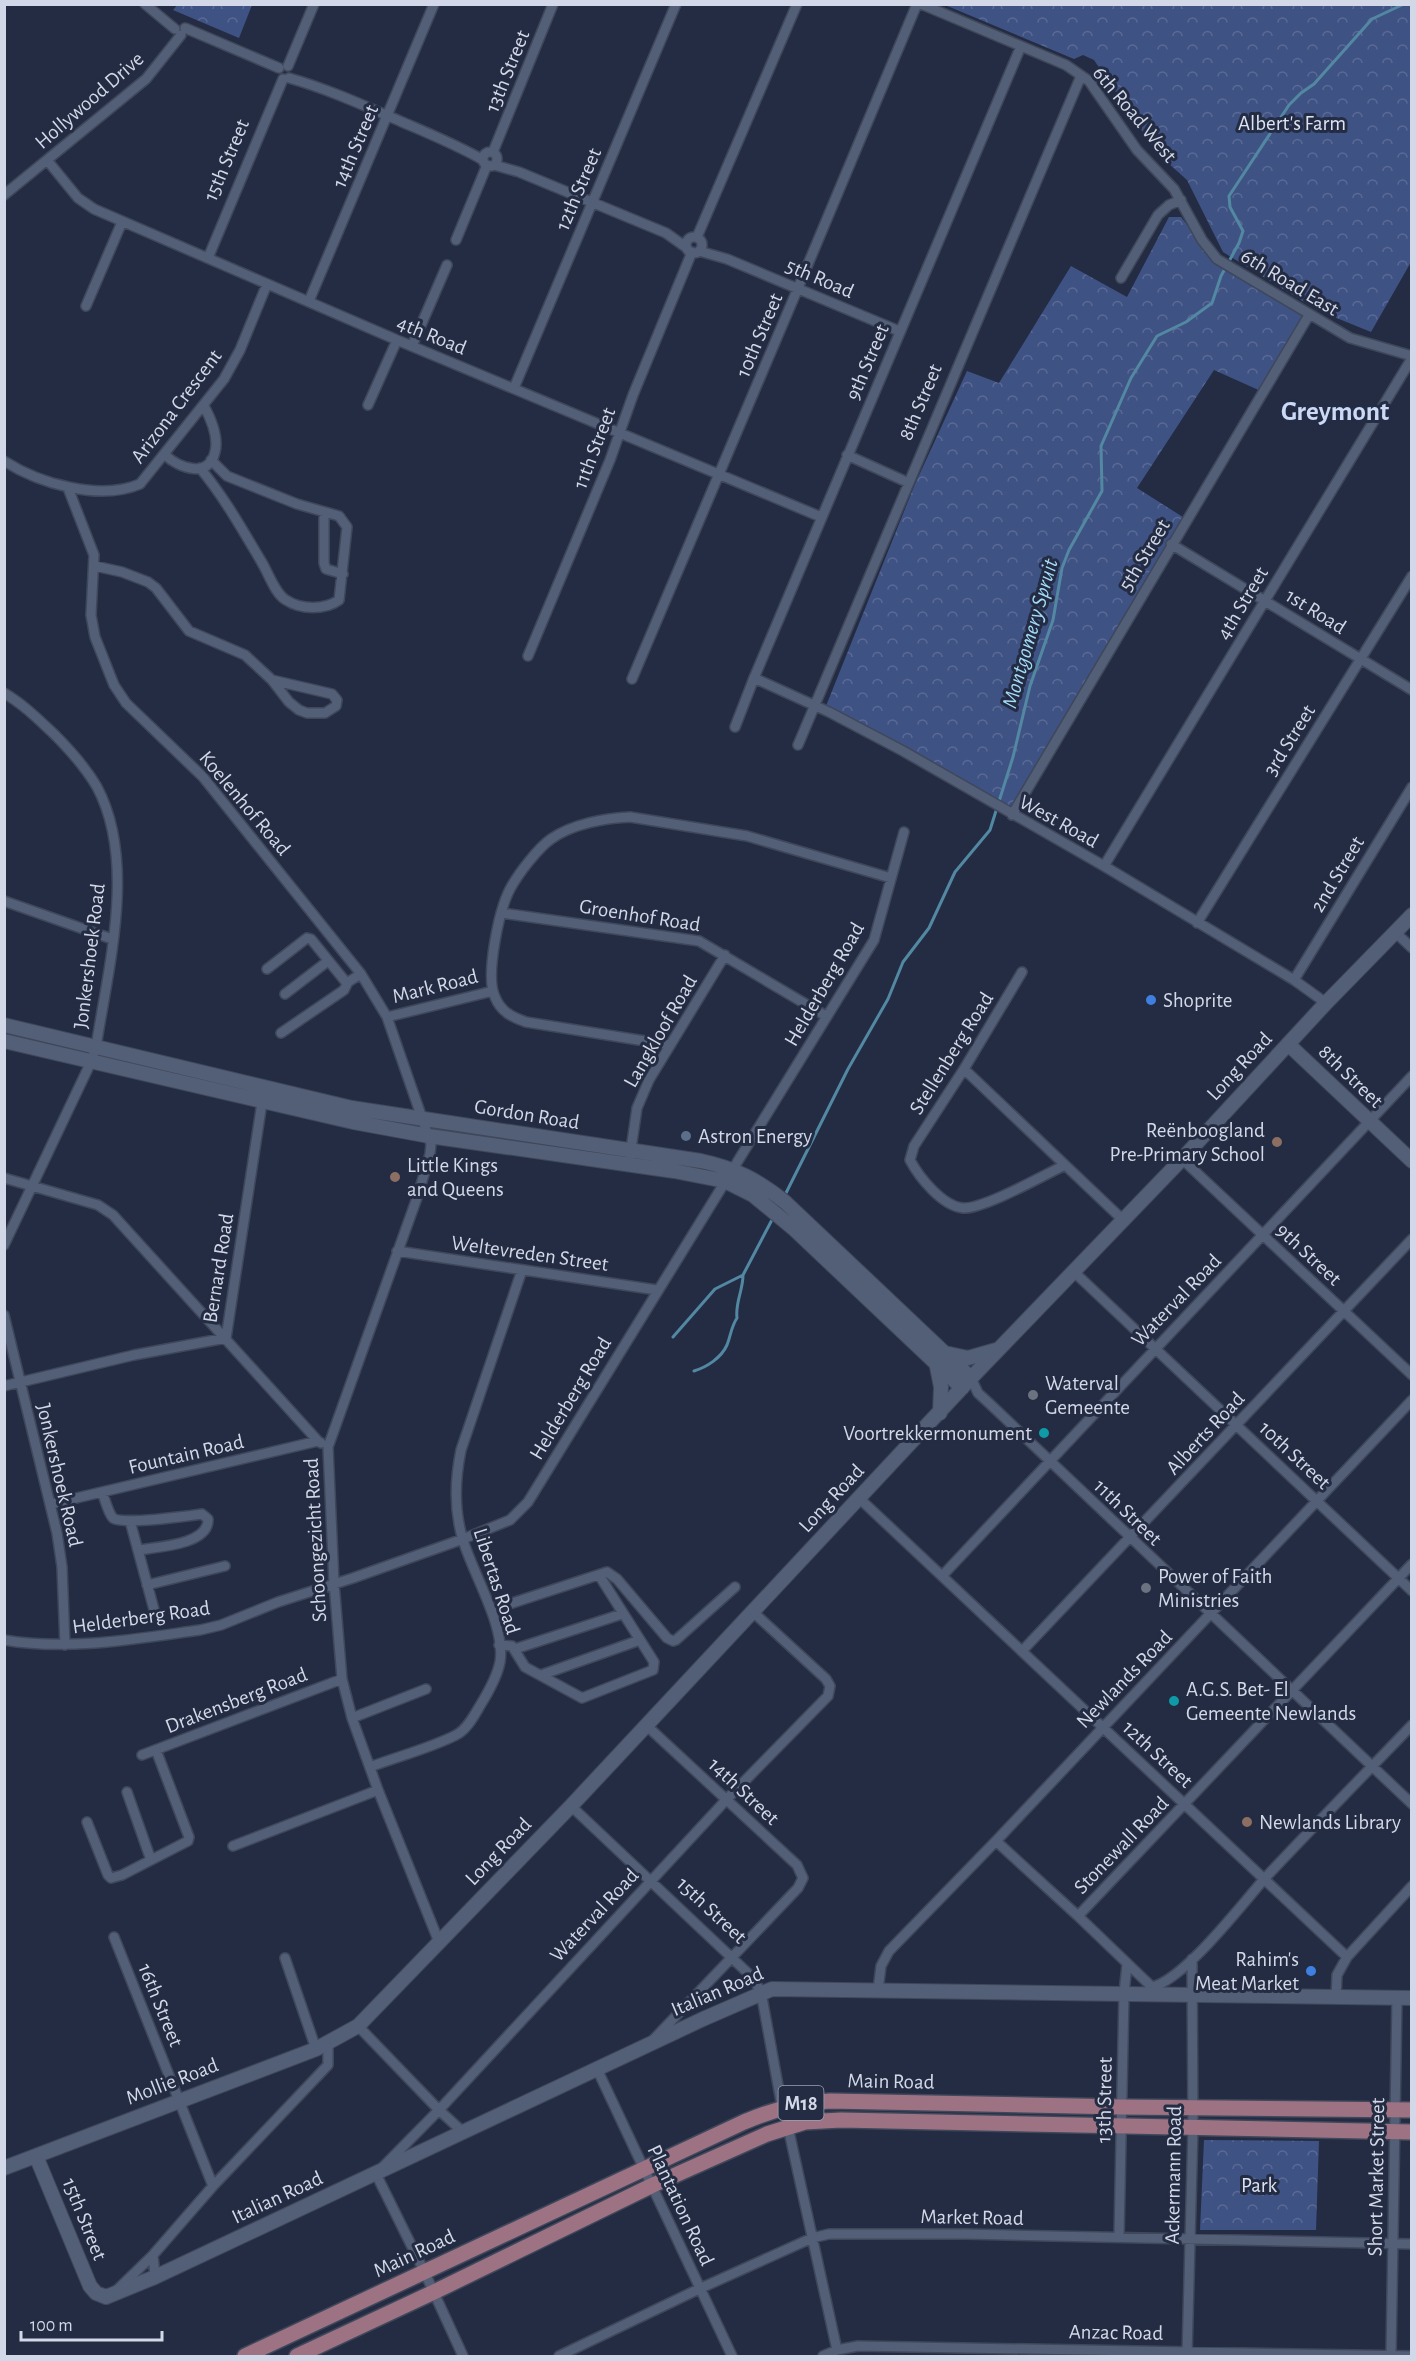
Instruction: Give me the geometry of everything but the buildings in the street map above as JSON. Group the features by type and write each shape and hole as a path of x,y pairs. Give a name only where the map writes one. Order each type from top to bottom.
{"main road":[{"name":"Main Road","path":"246,2356 744,2122 782,2108 816,2101 830,2101 1412,2110"},
{"name":"Main Road","path":"297,2356 653,2185 788,2127 806,2122 841,2120 1412,2132"}],"street":[{"name":"5th Road","path":"145,4 180,30 388,115 899,331"},
{"name":"15th Street","path":"208,258 314,4"},
{"name":"14th Street","path":"309,301 434,4"},
{"name":"13th Street","path":"456,240 554,4"},
{"name":"12th Street","path":"514,388 675,4"},
{"name":"11th Street","path":"528,657 610,460 619,432 695,245 797,4"},
{"name":"6th Road West","path":"919,4 1066,65 1081,75 1099,93 1142,156 1170,184 1181,200"},
{"name":"10th Street","path":"632,679 919,4"},
{"name":"Hollywood Drive","path":"4,195 135,89 168,52 180,30"},
{"name":"9th Street","path":"735,727 1020,46"},
{"name":"8th Street","path":"798,745 1081,75"},
{"name":"4th Road","path":"47,160 85,204 122,222 821,517"},
{"name":"6th Road East","path":"1181,200 1202,240 1223,263 1350,338 1412,357"},
{"path":"1121,278 1158,215 1169,205 1181,200"},
{"path":"86,306 122,222"},
{"path":"412,346 447,265"},
{"name":"Arizona Crescent","path":"4,461 23,473 68,488 120,490 140,484 224,379 240,350 267,284"},
{"name":"5th Street","path":"1008,813 1309,315"},
{"path":"368,405 397,340"},
{"name":"4th Street","path":"1104,866 1412,357"},
{"path":"165,455 178,466 194,469 200,468 211,460 215,454 214,434 204,406"},
{"path":"847,455 909,483"},
{"path":"200,468 218,490 284,599 305,607 332,605 339,600 347,527 339,516 297,504 228,476 211,460"},
{"name":"Koelenhof Road","path":"68,488 94,555 91,615 95,637 114,685 126,703 203,777 361,974 387,1017 429,1136"},
{"path":"324,512 324,563 326,569 343,574"},
{"name":"1st Road","path":"1171,544 1412,690"},
{"path":"95,566 122,572 148,582 156,588 189,631 237,650 272,680 289,702 299,710 307,713 325,713 336,706 336,697 328,692 294,687 272,680"},
{"name":"3rd Street","path":"1197,923 1412,576"},
{"name":"West Road","path":"754,678 903,751 1104,866 1294,980 1326,1003"},
{"name":"Jonkershoek Road","path":"4,693 27,709 67,746 96,786 103,802 114,844 117,882 112,939 92,1062 4,1245"},
{"name":"2nd Street","path":"1294,980 1412,787"},
{"path":"670,1045 526,1022 507,1014 495,998 493,965 502,913 511,888 549,840 562,832 613,818 630,818 747,836 891,878"},
{"name":"Helderberg Road","path":"4,1640 28,1644 65,1645 200,1630 463,1539 510,1520 528,1502 874,940 904,832"},
{"path":"4,900 112,939"},
{"name":"Groenhof Road","path":"502,913 699,940 826,1016"},
{"name":"Long Road","path":"356,2028 572,1806 967,1383 1412,915"},
{"path":"1395,932 1412,948"},
{"path":"267,969 307,938 311,939 348,982"},
{"name":"Langkloof Road","path":"630,1157 637,1108 642,1095 654,1070 725,955"},
{"path":"285,994 328,961"},
{"name":"Stellenberg Road","path":"1022,972 911,1153 910,1160 923,1181 947,1201 966,1208 985,1202 1065,1165"},
{"path":"281,1033 344,990 348,982 361,974"},
{"name":"Mark Road","path":"387,1017 493,990"},
{"name":"Gordon Road","path":"4,1025 352,1108 630,1157 725,1181 753,1195 775,1213 967,1383"},
{"name":"Gordon Road","path":"4,1041 353,1122 429,1136 630,1157 701,1161 733,1169 764,1185 782,1199 884,1294 939,1357"},
{"name":"8th Street","path":"1288,1044 1412,1161"},
{"path":"964,1069 1123,1220"},
{"name":"Waterval Road","path":"942,1576 1048,1460 1412,1076"},
{"name":"Bernard Road","path":"4,1386 134,1355 226,1338 265,1087"},
{"name":"Schoongezicht Road","path":"429,1136 430,1154 328,1447 334,1583 342,1679 352,1718 378,1790 439,1942"},
{"name":"9th Street","path":"1182,1159 1412,1375"},
{"path":"4,1178 98,1205 113,1215 318,1441 328,1447"},
{"name":"Alberts Road","path":"1023,1650 1412,1239"},
{"name":"Weltevreden Street","path":"397,1251 657,1290"},
{"name":"Libertas Road","path":"370,1767 458,1735 474,1717 491,1687 500,1661 491,1610 463,1539 456,1491 457,1472 461,1450 522,1270"},
{"name":"10th Street","path":"1074,1272 1412,1591"},
{"name":"Jonkershoek Road","path":"4,1315 51,1504 62,1567 65,1645"},
{"path":"940,1413 939,1357 968,1358 987,1354 1002,1347"},
{"name":"11th Street","path":"967,1383 1412,1804"},
{"name":"Newlands Road","path":"878,1990 881,1966 890,1951 1412,1400"},
{"name":"Fountain Road","path":"51,1504 318,1441"},
{"path":"102,1492 112,1517 122,1521 202,1514 208,1519 206,1529 196,1538 138,1550"},
{"name":"12th Street","path":"860,1499 1347,1957"},
{"path":"130,1521 138,1550 156,1617 147,1585 138,1550"},
{"name":"Stonewall Road","path":"1078,1916 1412,1564"},
{"path":"147,1585 225,1566"},
{"path":"491,1610 607,1572 611,1573 667,1638 676,1641 735,1587"},
{"path":"499,1645 512,1646 525,1667 585,1698 653,1670 654,1662 599,1575"},
{"name":"Waterval Road","path":"376,2174 439,2110 726,1800 825,1700 830,1691 826,1679 753,1612"},
{"path":"515,1649 622,1614"},
{"path":"541,1675 640,1640"},
{"name":"Drakensberg Road","path":"142,1755 342,1679"},
{"path":"352,1718 426,1689"},
{"path":"996,1841 1155,1991 1192,1959 1412,1725"},
{"name":"14th Street","path":"647,1726 797,1865 802,1873 798,1888 732,1958"},
{"path":"87,1822 110,1877 116,1877 189,1841 156,1750"},
{"path":"233,1846 378,1790"},
{"path":"128,1792 151,1860"},
{"name":"15th Street","path":"572,1806 752,1977 761,1992 782,2108"},
{"path":"1336,1998 1337,1975 1347,1957 1412,1886"},
{"name":"16th Street","path":"114,1937 213,2186"},
{"path":"105,2295 153,2255 213,2186 328,2065 285,1958"},
{"path":"648,2045 732,1958"},
{"name":"Ackermann Road","path":"1187,2354 1193,2127 1192,1959"},
{"name":"13th Street","path":"1119,2237 1124,1993 1127,1965"},
{"name":"Italian Road","path":"105,2295 154,2277 761,1992 780,1988 1124,1993 1155,1991 1336,1998 1412,1998"},
{"name":"Short Market Street","path":"1391,2356 1397,1998"},
{"path":"356,2028 464,2133"},
{"name":"Mollie Road","path":"4,2168 322,2046 356,2028"},
{"name":"Plantation Road","path":"597,2069 732,2356"},
{"path":"788,2127 837,2350"},
{"name":"15th Street","path":"36,2156 90,2286 105,2295"},
{"path":"376,2174 463,2356"},
{"name":"Market Road","path":"559,2356 812,2238 837,2234 1119,2237 1412,2244"},
{"path":"153,2255 154,2277"},
{"name":"Anzac Road","path":"823,2356 837,2350 858,2346 1097,2349 1187,2354 1412,2356"},
{"path":"1082,2356 1097,2349"}],"green space":[{"path":"178,4 252,5 239,38 173,10"},
{"name":"Albert's Farm","path":"945,5 1411,5 1411,262 1371,332 1317,310 1223,252 1187,180 1157,153 1094,60 1083,55 1074,59"},
{"path":"1169,217 1181,217 1215,260 1309,318 1263,392 1214,370 1137,488 1186,519 1011,812 826,706 915,484 967,371 999,383 1071,266 1127,297"},
{"name":"Park","path":"1204,2140 1319,2141 1316,2230 1200,2230"}],"waterway":[{"name":"Montgomery Spruit","path":"784,1197 848,1069 888,999 903,962 929,928 955,872 990,830 1013,757 1030,686 1053,620 1062,568 1069,550 1102,491 1101,446 1131,378 1157,336 1186,322 1212,303 1221,276 1243,231 1230,207 1229,196 1289,105 1314,84 1372,19 1404,4"},
{"name":"Montgomery Spruit","path":"673,1337 715,1289 743,1275 774,1216"},
{"path":"694,1371 713,1361 727,1345 737,1318 743,1275"}],"place":[{"name":"Shoprite","path":"1151,1000"},
{"name":"Astron Energy","path":"686,1136"},
{"name":"Reënboogland Pre-Primary School","path":"1277,1142"},
{"name":"Little Kings and Queens","path":"395,1177"},
{"name":"Waterval Gemeente","path":"1033,1395"},
{"name":"Voortrekkermonument","path":"1044,1433"},
{"name":"Power of Faith Ministries","path":"1146,1588"},
{"name":"A.G.S. Bet- El Gemeente Newlands","path":"1174,1701"},
{"name":"Newlands Library","path":"1247,1822"},
{"name":"Rahim's Meat Market","path":"1311,1971"}],"district":[{"name":"Greymont","path":"1335,411"}]}
